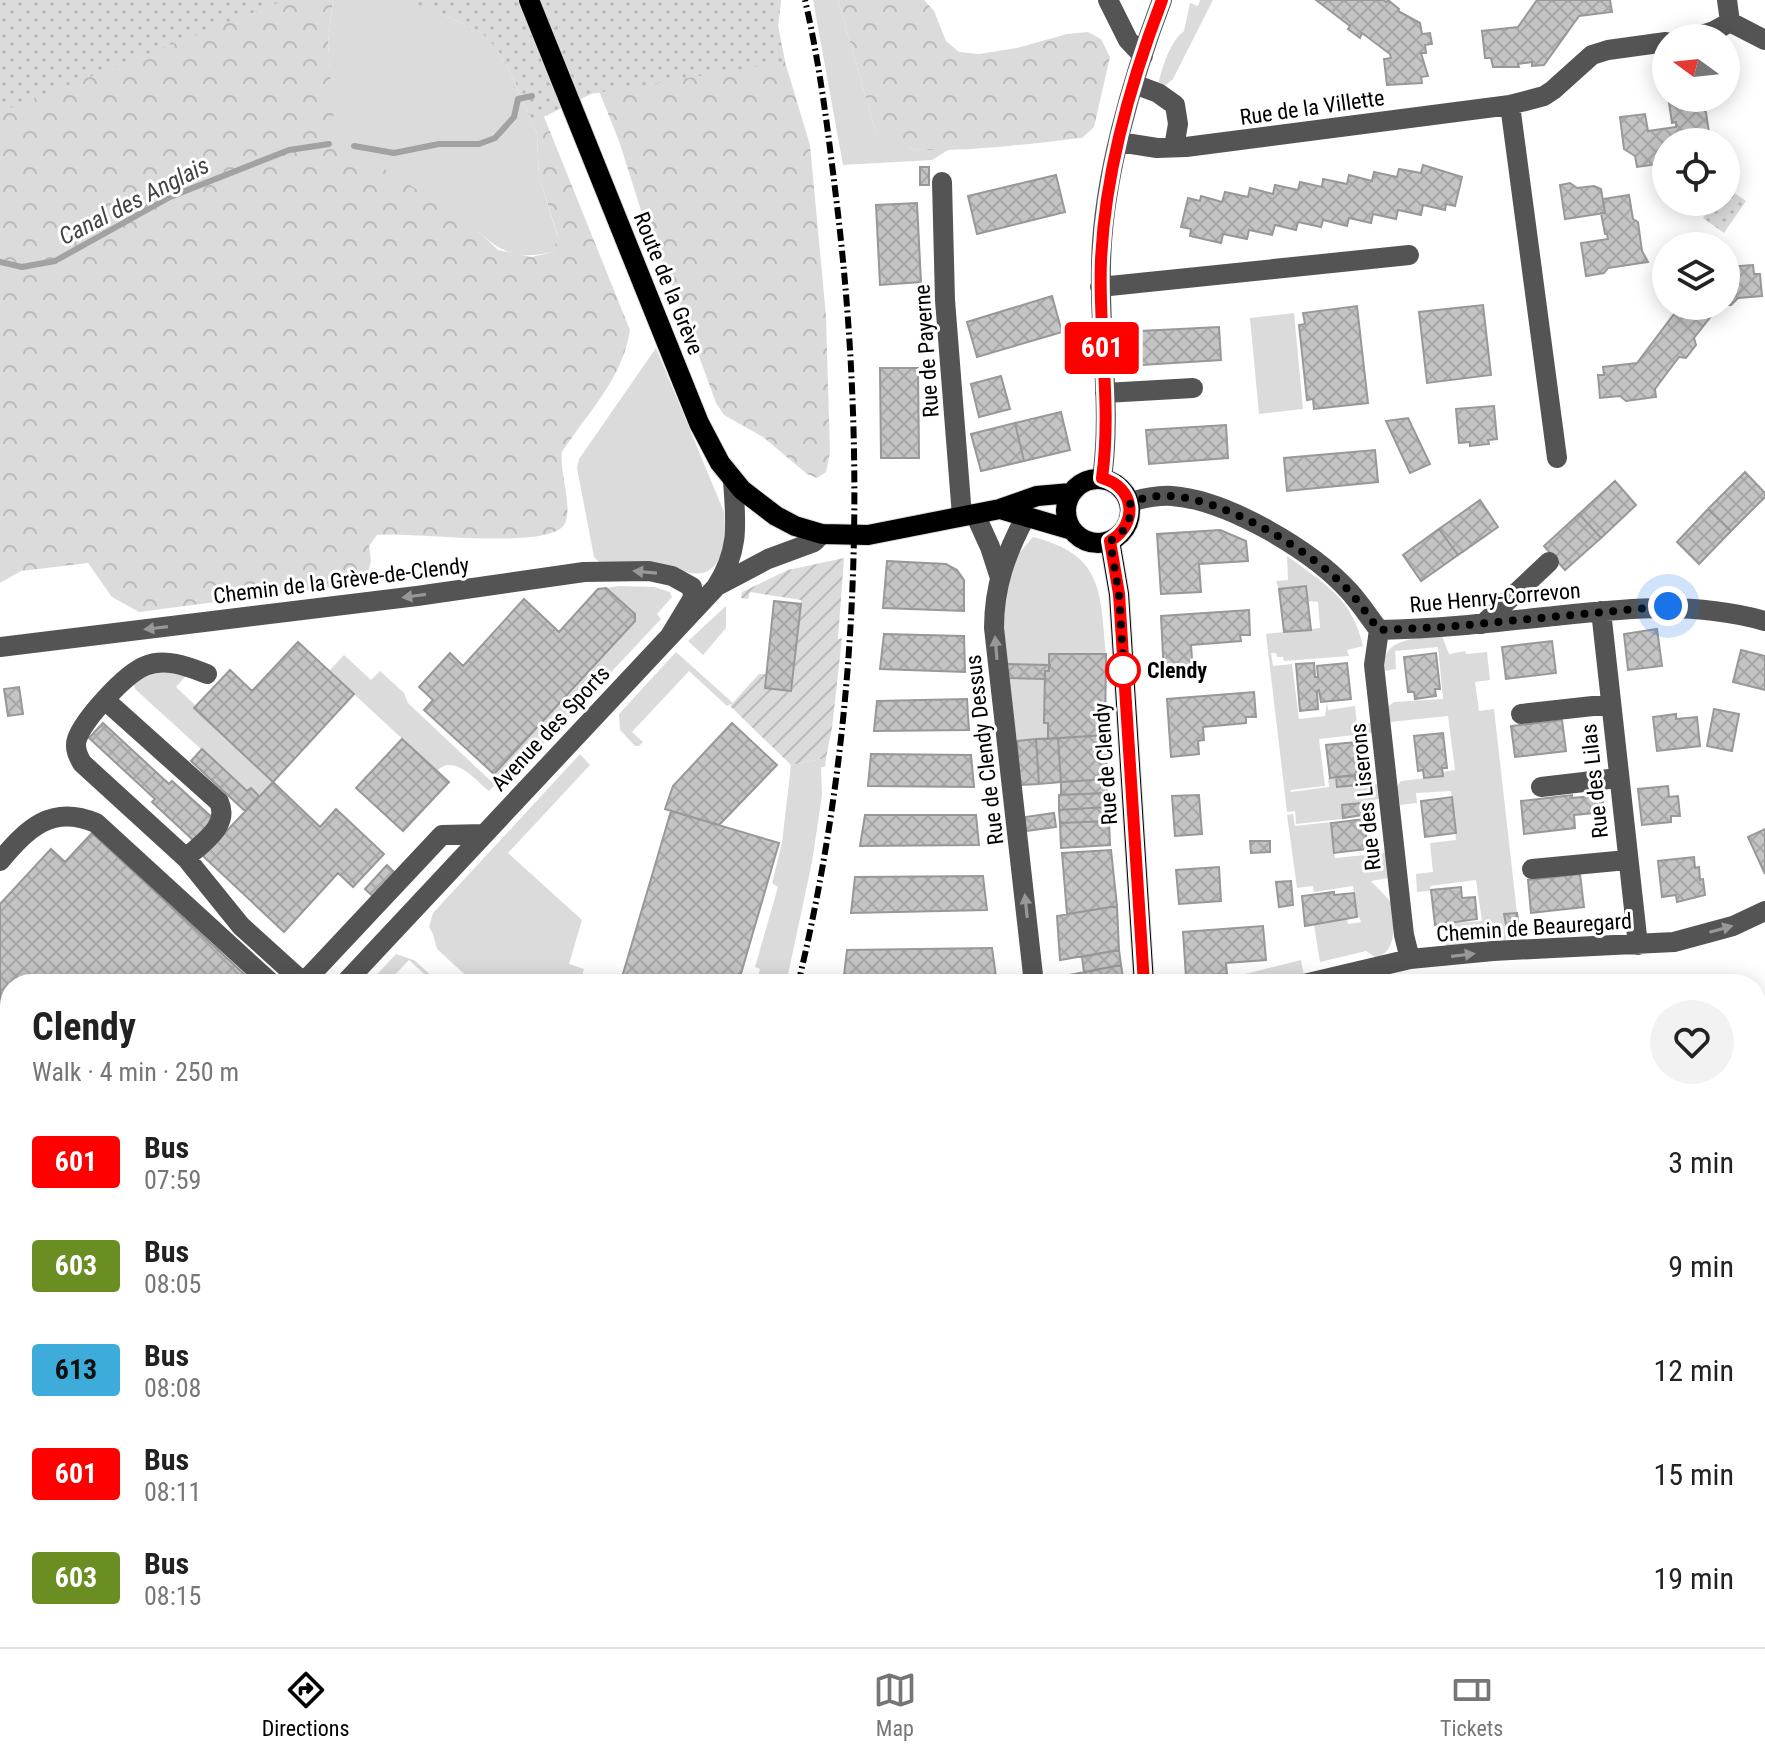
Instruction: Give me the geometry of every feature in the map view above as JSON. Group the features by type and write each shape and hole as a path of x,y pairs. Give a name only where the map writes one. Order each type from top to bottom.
{"main road":[{"name":"Route de la Grève","path":"529,0 699,423 733,481 760,506 795,526 822,534 868,535 1000,509 1037,496 1071,493"},
{"path":"1000,509 1072,530 1089,542 1110,541 1125,530 1129,521 1130,502 1120,486 1102,478 1079,484 1071,493 1066,512 1072,530"},
{"name":"Rue de Clendy","path":"1110,541 1119,594 1143,974"}],"street":[{"path":"1108,0 1128,40 1143,56"},
{"path":"1102,478 1106,450 1100,287 1103,230 1119,142 1134,84 1162,0"},
{"path":"1727,0 1730,22"},
{"path":"1726,24 1730,22"},
{"path":"1730,22 1765,40"},
{"name":"Rue de la Villette","path":"1119,142 1174,147 1261,139 1510,105 1544,96 1592,55 1652,44"},
{"path":"1134,84 1158,93 1175,105 1178,124 1174,147"},
{"path":"1510,105 1557,458"},
{"name":"Rue de Payerne","path":"942,182 945,300 968,515 990,547 999,575"},
{"path":"1100,287 1409,255"},
{"path":"1105,393 1193,388"},
{"name":"Avenue des Sports","path":"355,974 404,931 484,834 716,587 730,563 736,533 733,481"},
{"path":"1130,502 1172,496 1216,506 1241,516 1328,572 1348,590 1379,630"},
{"name":"Rue de Clendy Dessus","path":"1026,516 999,575 994,611 1033,974"},
{"path":"716,587 768,559 814,542 822,534"},
{"path":"1483,624 1549,562"},
{"path":"686,583 695,585 713,579 730,563"},
{"name":"Chemin de la Grève-de-Clendy","path":"0,647 451,595 584,572 649,571 686,583"},
{"path":"670,636 693,598 692,587 686,583"},
{"name":"Rue Henry-Correvon","path":"1379,630 1483,624 1668,606 1733,612 1765,621"},
{"name":"Rue des Lilas","path":"1601,611 1638,945"},
{"name":"Rue des Liserons","path":"1379,630 1374,665 1404,935 1410,959"},
{"path":"207,674 177,664 163,662 147,665 131,675 105,700 82,729 76,742 77,754 82,763 186,858 241,926 294,974"},
{"path":"105,700 219,802 222,809 220,825 186,858"},
{"path":"1521,714 1611,704"},
{"path":"1541,787 1618,778"},
{"path":"0,861 23,834 45,820 60,816 96,823 261,974"},
{"path":"312,974 442,835 484,834"},
{"path":"1532,869 1627,860"},
{"name":"Chemin de Beauregard","path":"1346,974 1410,959 1493,951 1674,942 1733,926 1765,911"}],"green space":[{"path":"0,0 333,0 328,42 336,151 391,172 480,233 498,250 532,257 553,252 558,236 539,177 537,134 510,71 491,40 474,28 408,0 497,0 630,330 612,379 562,452 567,501 564,525 552,533 506,539 377,535 369,546 371,561 367,576 355,584 139,612 112,597 88,563 21,571 0,583"},
{"path":"0,0 285,0 0,112"},
{"path":"333,0 408,0 474,28 491,40 510,71 537,134 539,177 558,237 553,252 522,255 505,251 480,233 335,151 328,42"},
{"path":"408,0 781,0 778,26 785,62 591,94 533,122 509,69 484,35 464,23"},
{"path":"781,0 778,26 785,62 810,145 826,316 830,453 826,472 817,478 807,474 763,437 724,415 716,403 680,304 645,223 619,141 581,46"},
{"path":"813,0 838,0 876,133 910,149 948,150 932,160 843,165"},
{"path":"838,0 924,0 934,11 946,41 959,52 979,54 1088,32 1101,39 1110,57 1094,127 1082,138 984,148 929,150 889,143 876,133"},
{"path":"1200,0 1213,0 1173,79 1162,86 1159,82 1165,62 1171,47 1184,31 1190,3 1198,6"},
{"path":"1704,216 1736,216 1725,232 1703,218"},
{"path":"1294,313 1303,409 1259,414 1250,318"},
{"path":"656,348 724,512 725,529 720,557 710,570 702,573 601,564 594,557 577,468 579,459"},
{"path":"1033,537 1074,554 1086,566 1099,594 1106,654 1050,654 1050,665 1005,664 1000,624 1014,551 1020,552"},
{"path":"1287,556 1325,584 1344,604 1363,646 1347,650 1349,656 1284,661 1283,657 1271,653 1273,666 1292,664 1299,719 1325,716 1327,702 1328,710 1355,706 1357,724 1371,723 1373,733 1319,739 1325,786 1290,790 1329,787 1328,778 1336,777 1337,787 1378,784 1379,799 1342,805 1343,819 1296,824 1295,811 1287,812 1266,634 1320,628 1318,602 1308,601 1306,586 1279,589 1276,581 1288,580"},
{"path":"844,558 838,639 842,638 826,758 791,765 730,706 759,674 766,674 765,688 791,691 801,600 750,592 748,599 741,598 742,592 788,570"},
{"path":"654,587 670,592 672,597 657,614 661,619 505,785 494,774 635,621 634,613 606,588"},
{"path":"726,606 726,628 703,655 688,641"},
{"path":"1442,636 1449,654 1487,652 1490,680 1475,682 1479,711 1494,709 1517,913 1504,915 1508,935 1504,943 1446,949 1442,924 1482,921 1476,880 1430,886 1430,891 1417,892 1416,874 1433,872 1430,843 1456,840 1451,791 1416,793 1417,803 1400,805 1397,786 1401,781 1443,776 1443,772 1455,770 1448,716 1390,722 1389,706 1394,702 1443,699 1438,647 1395,651 1396,669 1384,671 1384,660 1394,645 1412,639"},
{"path":"676,652 733,703 727,706 689,671 632,732 643,742 635,746 620,730 619,714"},
{"path":"344,655 371,680 380,671 404,693 408,703 495,785 489,791 464,770 450,765 437,771 329,671"},
{"path":"170,667 186,676 176,687 196,706 195,709 272,782 259,796 251,788 247,791 135,689 133,681"},
{"path":"1007,678 1045,679 1044,723 1048,723 1048,739 1017,741"},
{"path":"580,754 590,765 508,853 582,920 569,964 584,969 583,974 464,974 437,949 429,927 433,913"},
{"path":"826,758 825,767 821,767 822,795 812,862 788,974 759,974 760,969 755,967 778,887 772,883 782,843 791,765"},
{"path":"1293,814 1295,826 1331,822 1335,858 1385,853 1388,878 1371,881 1391,902 1393,934 1384,954 1377,958 1366,951 1320,962 1314,925 1347,918 1348,924 1361,922 1357,917 1353,886 1314,892 1313,886 1297,888 1287,815"},
{"path":"396,954 414,960 430,974 424,974 409,960 396,974 377,974"},
{"path":"1301,960 1304,974 1245,974"}],"building":[{"path":"1316,0 1388,0 1398,11 1420,23 1422,34 1430,33 1432,44 1425,45 1426,53 1421,53 1428,76 1421,77 1422,83 1387,85 1384,59 1391,58 1390,54 1362,33 1360,38 1348,29 1350,26"},
{"path":"1537,0 1610,0 1612,12 1579,16 1544,65 1532,66 1532,62 1518,64 1519,67 1493,67 1491,58 1485,58 1482,31 1518,27"},
{"path":"1670,112 1706,112 1708,128 1669,128 1676,127 1676,122 1672,123"},
{"path":"1645,114 1648,131 1652,130 1652,165 1637,167 1635,156 1624,149 1620,117"},
{"path":"1423,165 1462,177 1455,206 1446,204 1445,210 1423,205 1421,215 1398,210 1396,219 1373,214 1371,223 1349,218 1347,226 1323,220 1321,227 1298,222 1296,230 1275,225 1272,235 1249,230 1247,239 1223,234 1221,243 1190,236 1191,229 1181,227 1188,198 1200,201 1201,196 1222,202 1225,192 1248,197 1250,188 1273,194 1275,185 1298,190 1300,182 1322,187 1323,179 1347,184 1349,175 1372,181 1374,172 1397,177 1399,169 1421,173"},
{"path":"920,167 929,167 929,185 920,185"},
{"path":"1056,175 1065,212 977,234 968,196"},
{"path":"1570,183 1577,188 1594,186 1601,189 1605,213 1565,219 1560,185"},
{"path":"1629,195 1633,219 1638,222 1642,251 1648,262 1608,268 1604,273 1586,276 1581,243 1608,239 1601,213 1605,213 1603,199"},
{"path":"917,203 921,282 880,285 876,205"},
{"path":"1753,265 1754,274 1760,274 1762,296 1740,298 1740,266"},
{"path":"1052,296 1062,332 977,357 967,322"},
{"path":"1483,305 1491,375 1427,383 1419,312"},
{"path":"1357,306 1368,403 1314,409 1313,399 1307,400 1299,325 1305,324 1303,313"},
{"path":"1669,320 1708,320 1694,338 1696,345 1686,358 1679,357 1655,389 1656,397 1626,401 1620,396 1600,398 1598,375 1604,375 1603,367 1637,363"},
{"path":"1219,327 1221,360 1142,365 1140,331"},
{"path":"880,368 918,368 919,458 881,458"},
{"path":"1001,376 1010,409 979,417 971,384"},
{"path":"1494,406 1497,439 1488,440 1489,444 1470,446 1470,442 1459,443 1456,409"},
{"path":"1061,412 1070,450 1024,461 1015,423"},
{"path":"1408,418 1430,464 1410,473 1386,421"},
{"path":"1015,423 1024,461 981,471 971,434"},
{"path":"1226,425 1228,458 1149,464 1146,430"},
{"path":"1375,450 1378,482 1287,491 1284,458"},
{"path":"1745,472 1765,493 1765,497 1731,531 1708,509"},
{"path":"1615,481 1636,505 1601,538 1579,514"},
{"path":"1480,500 1498,527 1458,555 1439,529"},
{"path":"1708,509 1731,531 1699,564 1677,542"},
{"path":"1579,514 1601,538 1565,570 1544,546"},
{"path":"1439,529 1458,555 1421,581 1403,555"},
{"path":"1220,530 1246,541 1248,561 1199,564 1201,592 1161,594 1157,534"},
{"path":"887,561 946,564 957,570 964,580 964,611 883,608"},
{"path":"1306,586 1311,630 1284,632 1279,589"},
{"path":"606,588 635,614 635,621 494,774 424,710 433,700 419,687 450,653 463,666 524,599 559,632 598,589"},
{"path":"774,601 801,604 791,691 765,688"},
{"path":"1249,610 1250,635 1240,635 1241,641 1191,645 1193,672 1164,674 1161,616"},
{"path":"1657,629 1662,666 1628,670 1624,634"},
{"path":"884,634 964,636 965,672 880,669"},
{"path":"1552,641 1556,673 1506,679 1502,647"},
{"path":"298,642 354,694 273,782 194,708 230,670 252,691"},
{"path":"1741,650 1765,656 1765,690 1733,682"},
{"path":"1436,653 1440,689 1435,689 1436,696 1415,699 1414,692 1408,692 1404,657"},
{"path":"1049,654 1106,654 1105,735 1048,739 1048,723 1044,723 1045,671 1049,671"},
{"path":"1314,663 1315,677 1318,677 1317,666 1347,663 1351,699 1321,702 1319,690 1318,709 1300,711 1296,664"},
{"path":"1005,664 1050,665 1049,671 1045,671 1045,679 1007,678"},
{"path":"19,687 23,714 8,716 4,689"},
{"path":"1254,692 1256,717 1246,717 1246,723 1203,727 1204,740 1198,741 1199,754 1171,757 1167,699"},
{"path":"967,699 969,730 874,731 877,701"},
{"path":"1714,709 1739,714 1732,751 1707,746"},
{"path":"1676,714 1676,719 1697,717 1700,746 1657,751 1653,717"},
{"path":"1562,720 1566,751 1515,757 1511,726"},
{"path":"103,723 169,784 172,781 214,819 194,841 152,802 155,799 89,738"},
{"path":"732,723 777,765 719,825 665,809 673,786"},
{"path":"1443,733 1447,768 1442,768 1443,776 1424,778 1423,770 1418,771 1414,736"},
{"path":"1105,735 1107,779 1061,782 1058,738"},
{"path":"1058,738 1061,782 1039,784 1036,739"},
{"path":"402,739 449,782 403,831 356,788"},
{"path":"1036,739 1039,784 1020,785 1017,741"},
{"path":"1356,742 1360,775 1330,778 1326,745"},
{"path":"202,749 247,791 251,788 259,796 245,811 191,761"},
{"path":"871,754 971,755 974,787 868,786"},
{"path":"1355,775 1357,785 1337,787 1336,777"},
{"path":"1107,779 1107,793 1061,795 1061,782"},
{"path":"273,782 320,827 336,809 384,854 353,887 338,873 284,932 203,856"},
{"path":"1668,786 1669,797 1678,796 1680,816 1671,816 1671,822 1642,825 1638,789"},
{"path":"1107,793 1108,807 1059,810 1059,795"},
{"path":"1199,795 1202,834 1175,836 1172,796"},
{"path":"1572,795 1572,798 1602,795 1604,812 1574,815 1575,828 1524,834 1521,801"},
{"path":"1452,797 1456,833 1425,837 1421,801"},
{"path":"1361,803 1363,815 1343,818 1342,805"},
{"path":"1108,807 1109,821 1060,823 1059,810"},
{"path":"671,811 779,843 741,974 623,974"},
{"path":"1054,813 1056,827 1026,831 1025,817"},
{"path":"865,815 976,815 979,845 860,846"},
{"path":"1364,819 1368,849 1334,853 1331,823"},
{"path":"1109,821 1110,845 1061,848 1060,823"},
{"path":"1765,829 1765,874 1748,837"},
{"path":"92,833 244,974 0,974 0,904 51,849 65,862"},
{"path":"1250,841 1270,841 1270,852 1251,853"},
{"path":"1111,850 1117,906 1067,914 1062,853"},
{"path":"1694,857 1695,868 1699,867 1700,880 1703,879 1705,895 1677,902 1676,895 1662,897 1658,861"},
{"path":"387,865 400,878 378,901 365,889"},
{"path":"1219,867 1221,901 1179,904 1176,870"},
{"path":"1580,874 1584,907 1531,913 1528,880"},
{"path":"983,876 987,910 851,913 855,877"},
{"path":"1291,881 1293,905 1279,907 1276,882"},
{"path":"1461,887 1462,898 1475,897 1477,919 1435,925 1431,890"},
{"path":"1334,892 1334,895 1354,893 1357,917 1305,926 1302,896"},
{"path":"1117,906 1119,950 1060,960 1057,916"},
{"path":"1517,913 1520,935 1508,935 1504,914"},
{"path":"1263,926 1266,960 1226,963 1227,974 1186,974 1183,932"},
{"path":"992,948 996,974 844,974 847,950"},
{"path":"1119,950 1121,965 1084,972 1082,957"},
{"path":"1121,965 1122,974 1074,974"}],"waterway":[{"name":"Canal des Anglais","path":"354,146 394,153 439,144 479,144 495,138 514,117 518,99 532,96"},
{"name":"Canal des Anglais","path":"0,262 22,267 55,261 170,197 289,150 329,144"}],"railway":[{"path":"800,974 835,790 846,691 854,493 846,295 827,123 805,0"}],"bus line":[{"name":"601","path":"1143,974 1119,594 1110,541 1125,530 1131,512 1130,502 1120,486 1102,478 1106,422 1101,261 1103,230 1124,120 1162,0"}],"place":[{"name":"Clendy","path":"1123,670"}],"route":[{"path":"1123,670 1124,676 1119,594 1110,541 1125,530 1131,512 1130,502 1143,498 1172,496 1195,500 1241,516 1328,572 1348,590 1379,630 1445,627 1668,606"}]}
